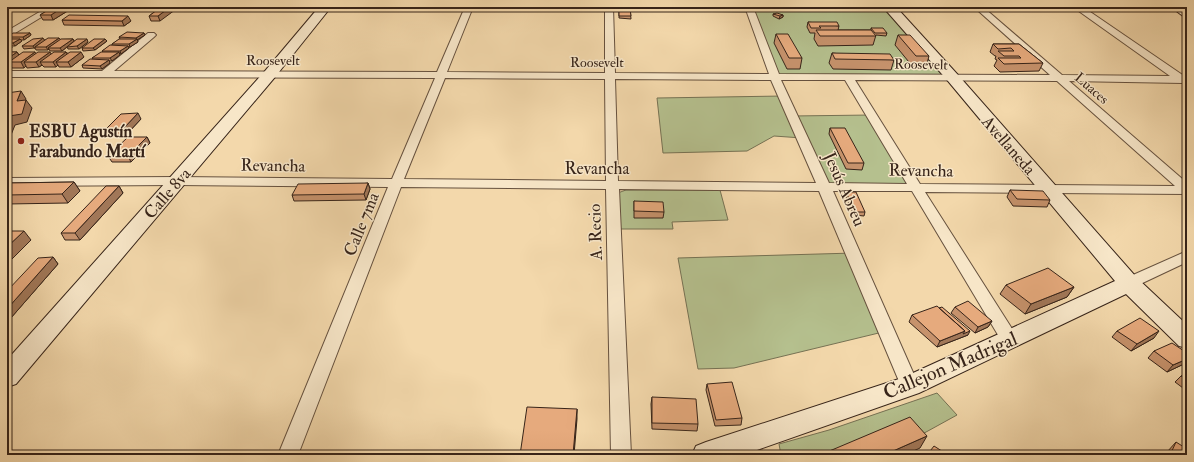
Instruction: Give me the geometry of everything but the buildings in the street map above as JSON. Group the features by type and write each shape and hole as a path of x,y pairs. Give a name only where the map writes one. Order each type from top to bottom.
{"street":[{"path":"7,35 54,7"},
{"name":"Calle 8va","path":"7,377 15,357 177,181 270,74 324,7"},
{"name":"Calle 7ma","path":"288,455 396,184 469,7"},
{"name":"A. Recio","path":"609,7 612,185 621,455"},
{"name":"Jesús Abreu","path":"749,7 774,77 824,186 910,386"},
{"name":"Avellaneda","path":"889,7 953,78 1129,283 1187,339"},
{"name":"Luaces","path":"978,7 1187,190"},
{"path":"1077,7 1185,80"},
{"path":"1091,7 1187,7"},
{"path":"1177,7 1187,13"},
{"path":"104,74 151,35"},
{"name":"Roosevelt","path":"7,74 270,74 1185,80"},
{"path":"848,77 1010,340"},
{"name":"Revancha","path":"7,182 177,181 1187,190"},
{"name":"Callejon Madrigal","path":"706,455 910,386 1187,256"}],"green space":[{"path":"613,7 746,7 744,8 747,12 613,10"},
{"path":"749,7 889,7 953,78 775,77"},
{"path":"783,96 792,116 871,115 915,187 824,186 802,138 774,136 747,151 663,153 657,98"},
{"path":"626,190 720,190 728,220 672,222 673,229 620,229 615,194"},
{"path":"854,253 887,331 734,368 698,369 678,258"},
{"path":"937,393 957,415 917,437 906,426 817,455 781,455 779,444 829,430"}],"place":[{"name":"ESBU Agustín Farabundo Martí","path":"21,141"}]}
